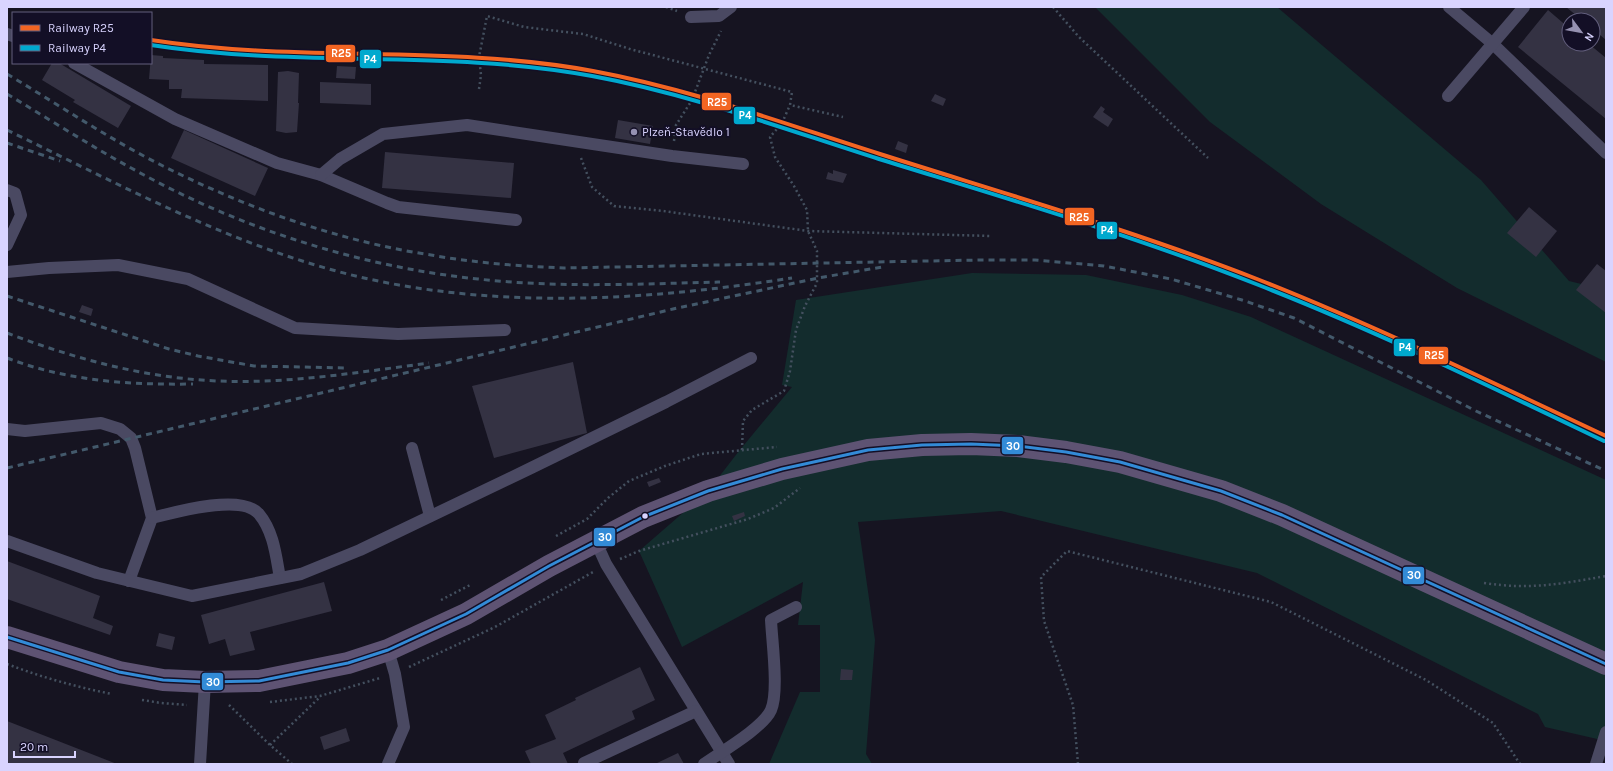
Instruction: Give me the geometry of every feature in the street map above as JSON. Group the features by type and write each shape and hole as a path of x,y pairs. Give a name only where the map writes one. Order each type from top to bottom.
{"main road":[{"path":"7,637 119,672 162,680 205,682 258,681 348,663 388,650 466,614 549,566 643,517 708,491 782,469 868,450 922,445 970,444 1018,446 1066,452 1120,462 1221,490 1289,518 1606,664"}],"lane":[{"path":"1449,7 1493,44 1606,153"},
{"path":"1448,96 1524,7"},
{"path":"691,17 719,16 730,8"},
{"path":"76,64 175,119 277,163 321,175 398,207 516,220"},
{"path":"321,175 340,159 383,134 467,126 672,156 743,164"},
{"path":"7,190 15,193 21,215 7,245"},
{"path":"7,272 49,268 118,265 188,279 295,328 398,334 505,330"},
{"path":"7,541 98,573 192,596 300,574 340,558 430,516 666,402 751,358"},
{"path":"7,429 25,431 101,423 120,429 131,438 135,448 152,518 129,581"},
{"path":"412,448 430,516"},
{"path":"152,518 204,506 239,504 259,513 272,536 280,578"},
{"path":"596,542 606,564 729,764"},
{"path":"704,764 760,724 771,710 774,697 771,620 796,607"},
{"path":"388,650 404,727 388,764"},
{"path":"200,764 205,682"},
{"path":"584,764 696,711"},
{"path":"1596,764 1606,732"},
{"path":"716,764 721,752"}],"path":[{"path":"1053,7 1095,53 1208,158"},
{"path":"672,156 676,125 692,100 730,8"},
{"path":"479,89 479,57 487,16 524,26 583,34 630,49 792,92 790,105 782,123 770,136 775,157 794,186 807,210 808,231 817,251 817,282 805,306 796,330 790,371 784,391 752,410 743,421 742,450"},
{"path":"790,105 843,117"},
{"path":"575,141 592,187 614,206 663,211 808,231 991,236"},
{"path":"549,540 587,519 608,498 629,481 665,466 701,454 785,446"},
{"path":"265,702 320,696 394,674 495,627 606,564 639,551 748,519 774,508 801,488"},
{"path":"1078,764 1073,705 1044,621 1041,577 1067,551 1272,602 1426,680 1493,724 1520,764"},
{"path":"1477,581 1506,586 1525,587 1550,586 1606,576"},
{"path":"438,602 473,583"},
{"path":"7,664 35,675 83,688 114,694"},
{"path":"270,745 320,696"},
{"path":"137,699 160,703 204,706 236,704"},
{"path":"229,704 270,745 292,764"}],"green space":[{"path":"1095,7 1277,7 1481,180 1569,281 1606,290 1606,362 1457,288 1321,204 1210,122"},
{"path":"972,273 1086,275 1182,295 1251,317 1606,480 1606,741 1545,727 1538,714 1257,573 1001,511 858,522 875,640 866,754 872,764 769,764 800,692 820,692 820,625 798,625 803,582 682,647 639,551 708,491 792,387 782,385 796,300"}],"building":[{"path":"1566,7 1606,7 1606,40 1601,36 1601,12 1572,12"},
{"path":"1548,10 1561,21 1561,52 1599,52 1606,58 1606,119 1518,47"},
{"path":"152,55 163,56 163,58 204,60 204,64 268,65 268,101 181,98 182,89 169,89 169,80 149,79"},
{"path":"51,64 61,64 131,106 118,128 73,102 75,100 42,80"},
{"path":"337,66 356,67 355,79 336,78"},
{"path":"288,71 299,73 299,103 297,132 286,133 276,131 278,72"},
{"path":"320,82 371,84 371,105 320,103"},
{"path":"935,94 946,99 943,106 931,101"},
{"path":"1101,106 1105,109 1103,112 1113,119 1108,127 1093,117"},
{"name":"Plzeň-Stavědlo 1","path":"618,120 653,126 650,144 615,138"},
{"path":"184,130 268,168 255,196 171,158"},
{"path":"898,141 908,145 906,153 895,149"},
{"path":"385,152 514,163 511,198 382,188"},
{"path":"833,170 847,174 843,183 826,179 828,172 833,174"},
{"path":"1529,207 1557,231 1536,257 1507,233"},
{"path":"1597,264 1606,271 1606,313 1576,290"},
{"path":"82,305 93,309 91,316 79,312"},
{"path":"573,362 587,433 494,458 472,386"},
{"path":"659,478 661,482 649,487 647,482"},
{"path":"744,512 745,516 734,521 732,516"},
{"path":"7,561 100,596 93,618 113,626 110,635 7,599"},
{"path":"324,582 332,611 250,632 255,650 230,656 225,639 209,644 201,615"},
{"path":"159,633 175,637 172,650 156,646"},
{"path":"640,667 655,700 632,711 635,719 563,753 568,764 531,764 525,751 556,739 545,715 576,700 575,698"},
{"path":"841,669 853,670 852,680 840,680"},
{"path":"7,721 117,764 7,764"},
{"path":"346,728 350,741 324,750 320,737"},
{"path":"678,753 684,764 655,764"}],"railway":[{"path":"7,74 123,145 163,166 227,196 327,232 396,249 481,262 564,268 1035,260 1104,266 1171,279 1242,300 1294,318 1476,411 1606,471"},
{"path":"7,94 109,156 183,195 264,229 348,255 435,273 508,282 599,285 720,282"},
{"path":"7,130 150,200 247,241 297,259 347,274 399,285 448,292 497,296 596,298 694,291 792,278"},
{"path":"7,143 60,161"},
{"path":"7,468 673,309 818,278 882,267"},
{"path":"7,296 169,349 198,356 254,366 347,368"},
{"path":"7,333 59,351 111,366 164,376 218,381 271,381 298,379 429,363"},
{"path":"7,358 30,366 75,377 145,384 193,384"}],"rail line":[{"name":"R25","path":"152,40 206,47 262,51 428,55 538,63 593,71 666,87 738,108 1070,214 1211,261 1301,297 1389,335 1606,436"},
{"name":"P4","path":"152,45 206,52 261,56 427,60 537,68 592,76 665,92 737,113 1115,233 1209,266 1388,339 1604,441"}],"transit line":[{"name":"30","path":"7,637 119,672 163,680 205,682 259,681 348,663 388,650 466,614 549,566 643,517 708,491 782,469 868,450 922,445 971,444 1018,446 1066,452 1120,462 1221,491 1282,515 1606,664"}],"place":[{"name":"Plzeň-Stavědlo 1","path":"634,132"}]}
